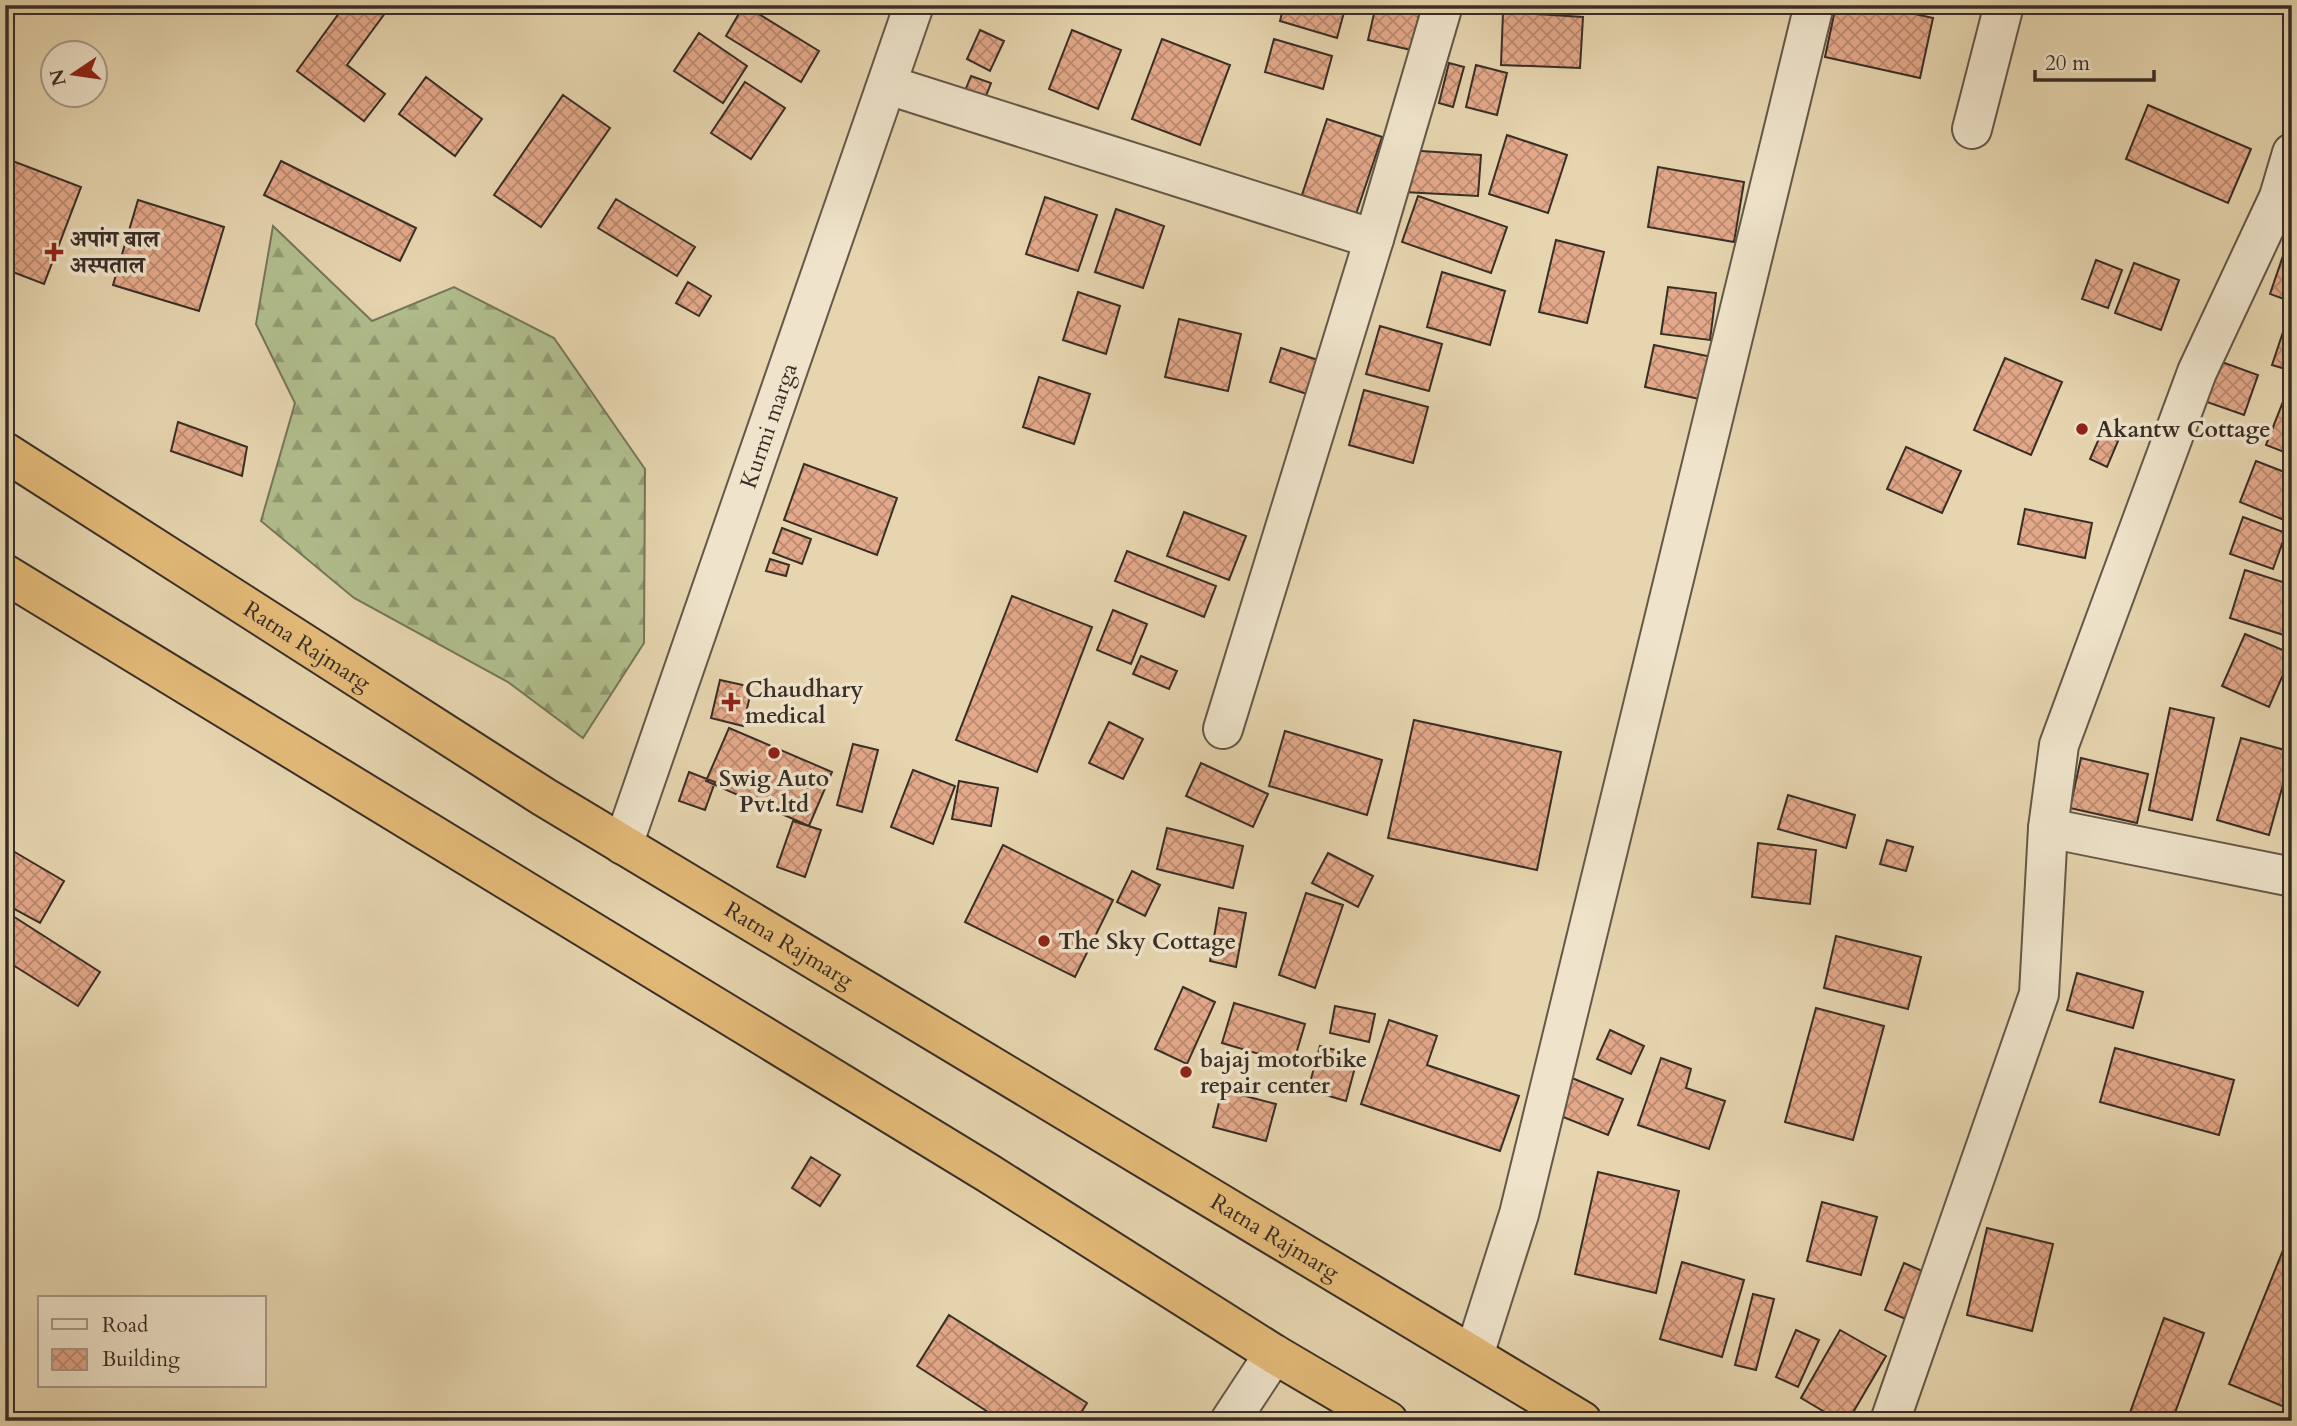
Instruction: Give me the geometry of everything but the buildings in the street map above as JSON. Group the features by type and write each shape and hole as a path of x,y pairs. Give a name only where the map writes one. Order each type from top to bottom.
{"highway":[{"name":"Ratna Rajmarg","path":"5,452 532,790 1582,1421"},
{"path":"5,574 988,1172 1274,1354 1388,1421"}],"street":[{"name":"Kurmi marga","path":"623,845 915,5"},
{"path":"1223,729 1443,5"},
{"path":"1474,1355 1519,1214 1814,5"},
{"path":"1972,129 2004,5"},
{"path":"888,85 1374,239"},
{"path":"1890,1421 2039,994 2048,828 2063,733 2197,372 2286,199 2292,153"},
{"path":"2048,828 2292,877"},
{"path":"1230,1421 1274,1354"}],"green space":[{"path":"273,226 372,321 454,287 554,338 645,469 644,643 583,738 508,682 354,598 261,521 295,403 256,324"}],"place":[{"name":"अपांग बाल अस्पताल","path":"54,252"},
{"name":"Akantw Cottage","path":"2082,429"},
{"name":"Chaudhary medical","path":"731,702"},
{"name":"Swig Auto Pvt.ltd","path":"774,753"},
{"name":"The Sky Cottage","path":"1044,941"},
{"name":"bajaj motorbike repair center","path":"1186,1072"}]}
